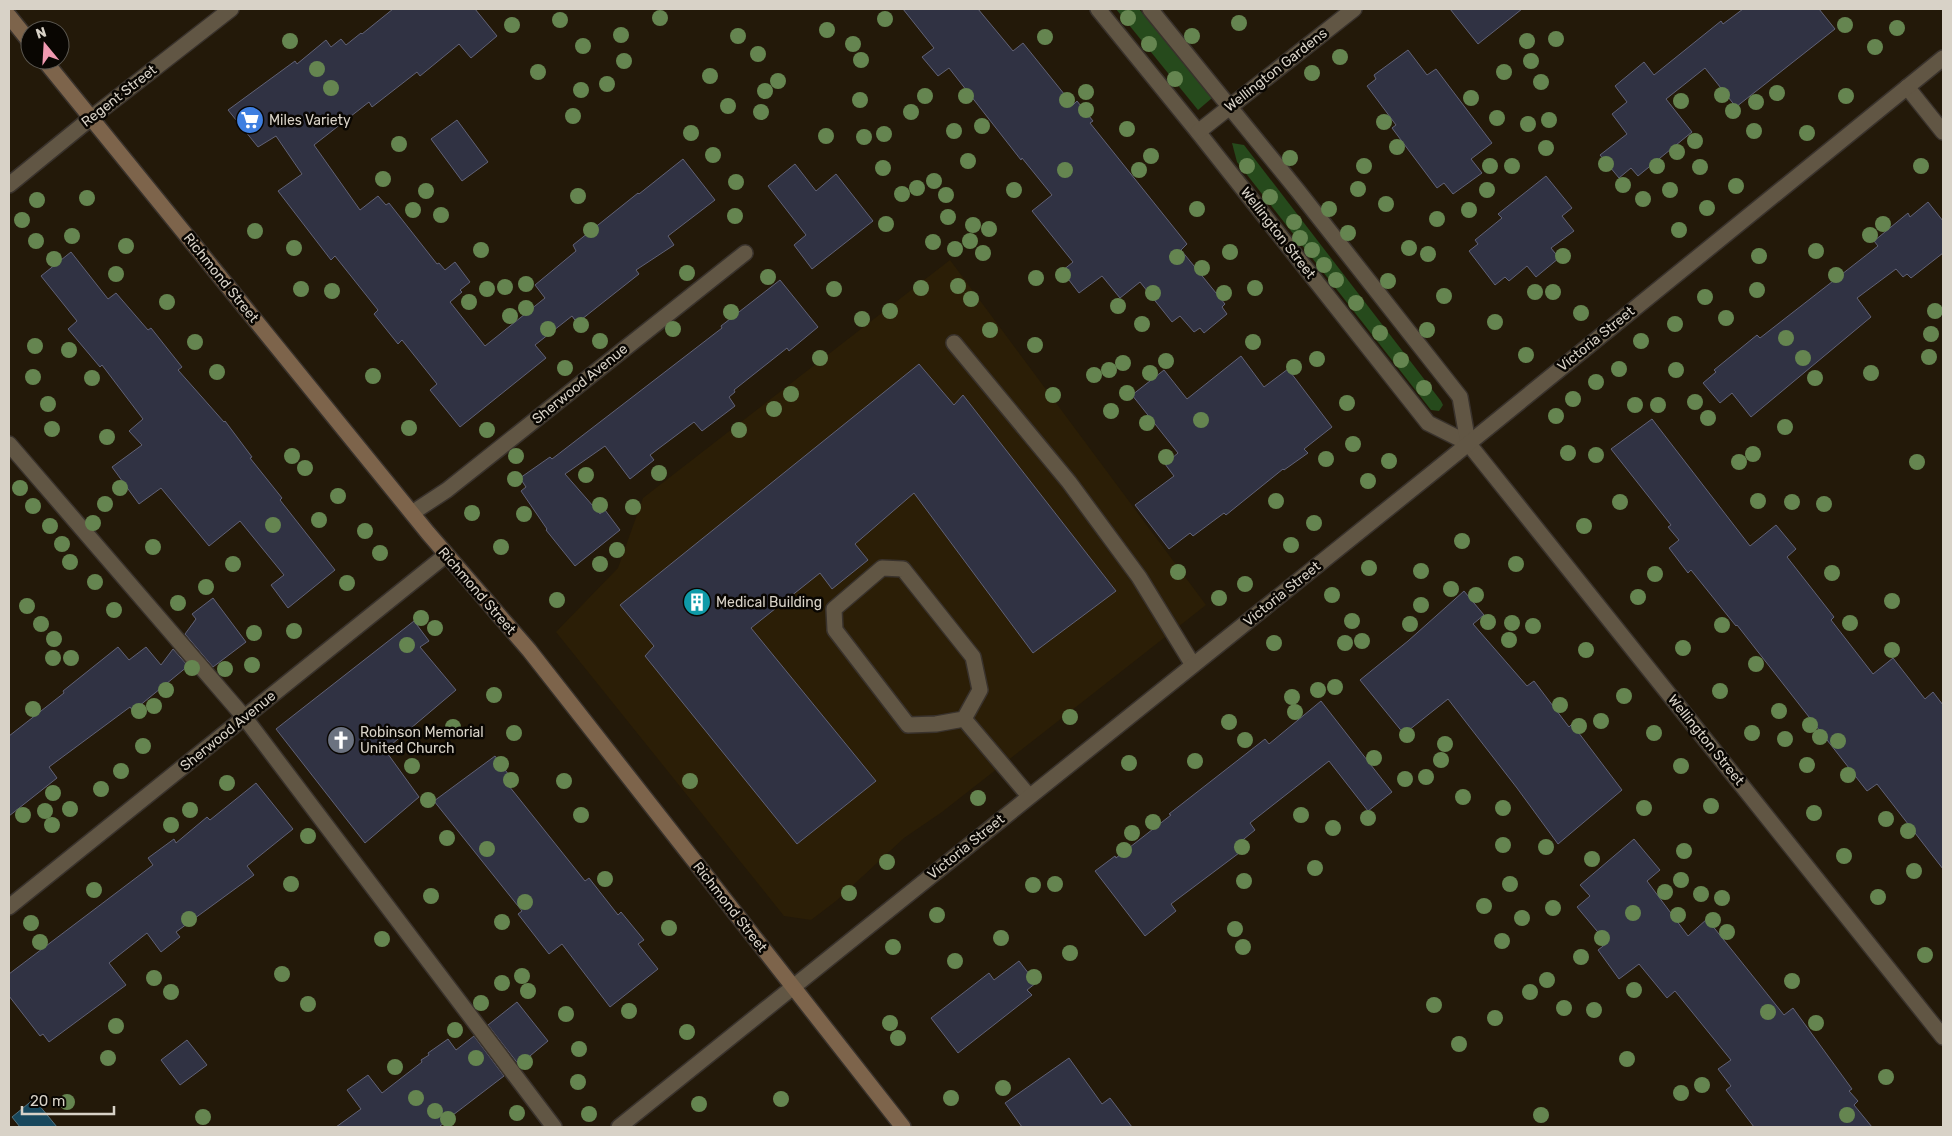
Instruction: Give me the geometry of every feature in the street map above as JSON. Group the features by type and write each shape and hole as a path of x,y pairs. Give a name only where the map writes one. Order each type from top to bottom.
{"main road":[{"path":"9,16 20,30"},
{"name":"Richmond Street","path":"52,70 446,555 528,650 903,1127"}],"street":[{"name":"Regent Street","path":"9,185 91,118 231,9"},
{"name":"Wellington Street","path":"1098,9 1198,132 1428,423 1468,444 1943,1037"},
{"name":"Wellington Street","path":"1150,9 1230,106 1460,397 1468,444"},
{"name":"Wellington Gardens","path":"1198,132 1354,9"},
{"name":"Victoria Street","path":"618,1127 1468,444 1943,58"},
{"path":"1907,87 1943,132"},
{"name":"Sherwood Avenue","path":"412,513 447,490 745,252"},
{"path":"954,344 1068,482 1139,577 1193,665"},
{"path":"9,444 245,718 554,1127"},
{"name":"Sherwood Avenue","path":"9,907 446,555"},
{"path":"882,568 903,569 973,657 980,690 964,719 936,724 908,725 834,630 834,609 882,568"},
{"path":"964,719 1029,796"}],"shaded area":[{"path":"950,260 1206,605 942,812 904,838 836,901 811,920 784,916 556,632 618,568 643,498"}],"green space":[{"path":"1116,9 1139,9 1212,98 1198,110"},
{"path":"1232,143 1244,145 1441,401 1443,405 1439,411 1431,410 1237,162"}],"water":[{"path":"34,1099 57,1127 20,1127 12,1117"}],"building":[{"path":"393,9 475,9 497,36 471,58 459,44 420,76 417,72 372,107 369,102 314,145 360,210 378,196 386,205 389,203 437,264 439,263 445,270 455,262 470,282 450,302 485,346 545,298 535,285 576,251 573,245 683,159 715,200 668,236 674,245 636,270 639,274 577,323 572,316 535,345 546,358 460,427 430,390 437,384 402,340 398,344 374,314 378,310 335,256 331,260 278,191 302,174 276,136 258,147 228,110 295,61 297,64 326,40 331,47 341,39 346,45"},
{"path":"903,9 978,9 1013,51 1023,43 1073,105 1077,101 1093,121 1090,123 1187,244 1181,250 1225,304 1222,307 1227,314 1204,333 1200,328 1194,332 1180,316 1172,322 1140,282 1120,298 1102,276 1079,293 1062,271 1073,262 1032,211 1052,195 1022,158 1021,160 949,68 938,76 922,57 934,48"},
{"path":"1450,9 1522,9 1478,44"},
{"path":"1743,9 1819,9 1835,29 1736,107 1705,68 1666,99 1692,132 1638,176 1631,168 1619,178 1600,155 1627,134 1612,114 1627,102 1615,86 1644,62 1654,75 1721,21 1723,24"},
{"path":"1408,50 1427,75 1436,69 1492,143 1471,159 1482,173 1453,194 1444,183 1437,188 1392,128 1396,125 1367,86 1376,79 1374,75"},
{"path":"457,120 488,162 462,181 431,139"},
{"path":"795,164 816,191 836,174 873,221 812,269 794,245 806,235 768,186"},
{"path":"1546,176 1572,208 1562,216 1574,231 1551,248 1559,258 1536,277 1527,266 1509,281 1505,277 1495,285 1469,251 1478,244 1475,240 1502,218 1498,214"},
{"path":"1928,202 1943,221 1943,253 1911,278 1907,274 1903,277 1896,269 1857,298 1871,317 1751,417 1732,393 1720,403 1703,383 1716,372 1714,370 1757,335 1760,338 1878,246 1874,241 1908,213 1910,217"},
{"path":"71,252 108,299 116,293 148,330 151,328 182,367 178,370 225,421 252,457 250,458 282,498 280,500 335,570 288,608 271,585 284,575 240,521 209,546 161,488 139,504 112,467 142,445 129,431 143,419 102,365 100,367 68,329 77,321 41,276"},
{"path":"780,280 818,327 789,351 787,348 734,390 735,392 729,397 735,406 702,431 694,422 650,455 654,460 630,479 605,446 565,474 600,514 605,510 620,530 575,566 546,530 521,491 526,487 520,478 550,457 552,459 722,328 721,326"},
{"path":"1241,356 1264,387 1288,369 1332,427 1304,449 1308,453 1283,469 1226,515 1224,513 1193,536 1190,533 1169,549 1135,505 1174,476 1165,464 1178,453 1132,395 1164,370 1187,399"},
{"name":"Medical Building","path":"919,364 954,405 963,395 1116,591 1033,653 914,493 855,544 868,560 832,589 820,573 751,628 876,781 797,844 645,656 654,646 620,605"},
{"path":"1652,419 1750,546 1776,525 1796,549 1787,557 1834,617 1831,620 1873,674 1893,658 1925,699 1933,692 1943,705 1943,869 1877,784 1867,791 1737,625 1691,570 1688,573 1669,548 1679,540 1668,527 1671,525 1611,449"},
{"path":"1464,591 1484,615 1473,624 1527,686 1534,681 1569,727 1572,724 1622,790 1558,844 1448,699 1404,734 1360,680 1408,641"},
{"path":"213,598 246,642 213,667 185,634 196,619 192,614"},
{"name":"Robinson Memorial United Church","path":"414,621 429,641 420,647 456,690 385,750 419,797 365,843 276,729"},
{"path":"118,647 129,660 146,647 161,665 173,649 188,666 133,711 130,707 49,767 57,778 9,816 9,736"},
{"path":"1321,701 1392,792 1368,811 1329,761 1250,823 1255,830 1234,847 1239,853 1171,904 1176,911 1145,936 1095,871 1115,856 1116,858 1265,739 1269,744"},
{"path":"495,756 514,782 509,786 585,881 589,878 618,915 621,912 644,940 638,944 658,969 610,1007 562,944 549,954 518,914 522,911 434,801"},
{"path":"256,783 293,829 247,866 254,875 176,932 180,937 161,952 147,933 109,963 126,985 49,1042 43,1034 40,1036 9,996 9,974 153,865 148,858 174,839 176,843 207,817 210,820"},
{"path":"1634,839 1660,870 1647,881 1688,936 1707,919 1784,1015 1793,1008 1852,1089 1849,1091 1858,1101 1854,1105 1872,1127 1754,1127 1726,1090 1731,1086 1718,1069 1731,1060 1675,991 1667,998 1639,964 1619,979 1598,950 1607,943 1577,907 1590,896 1580,885"},
{"path":"1019,961 1036,983 1027,990 1032,995 958,1053 931,1018 989,973 994,980"},
{"path":"517,1002 548,1041 519,1065 488,1025"},
{"path":"474,1036 504,1076 439,1127 336,1127 361,1109 347,1090 368,1075 382,1093 422,1062 421,1060 429,1055 428,1053 448,1039 456,1050"},
{"path":"187,1040 207,1065 180,1085 161,1060"},
{"path":"1069,1058 1102,1104 1110,1098 1132,1127 1022,1127 1005,1103"}],"place":[{"name":"Miles Variety","path":"250,120"},
{"name":"Medical Building","path":"697,602"},
{"name":"Robinson Memorial United Church","path":"341,740"}]}
